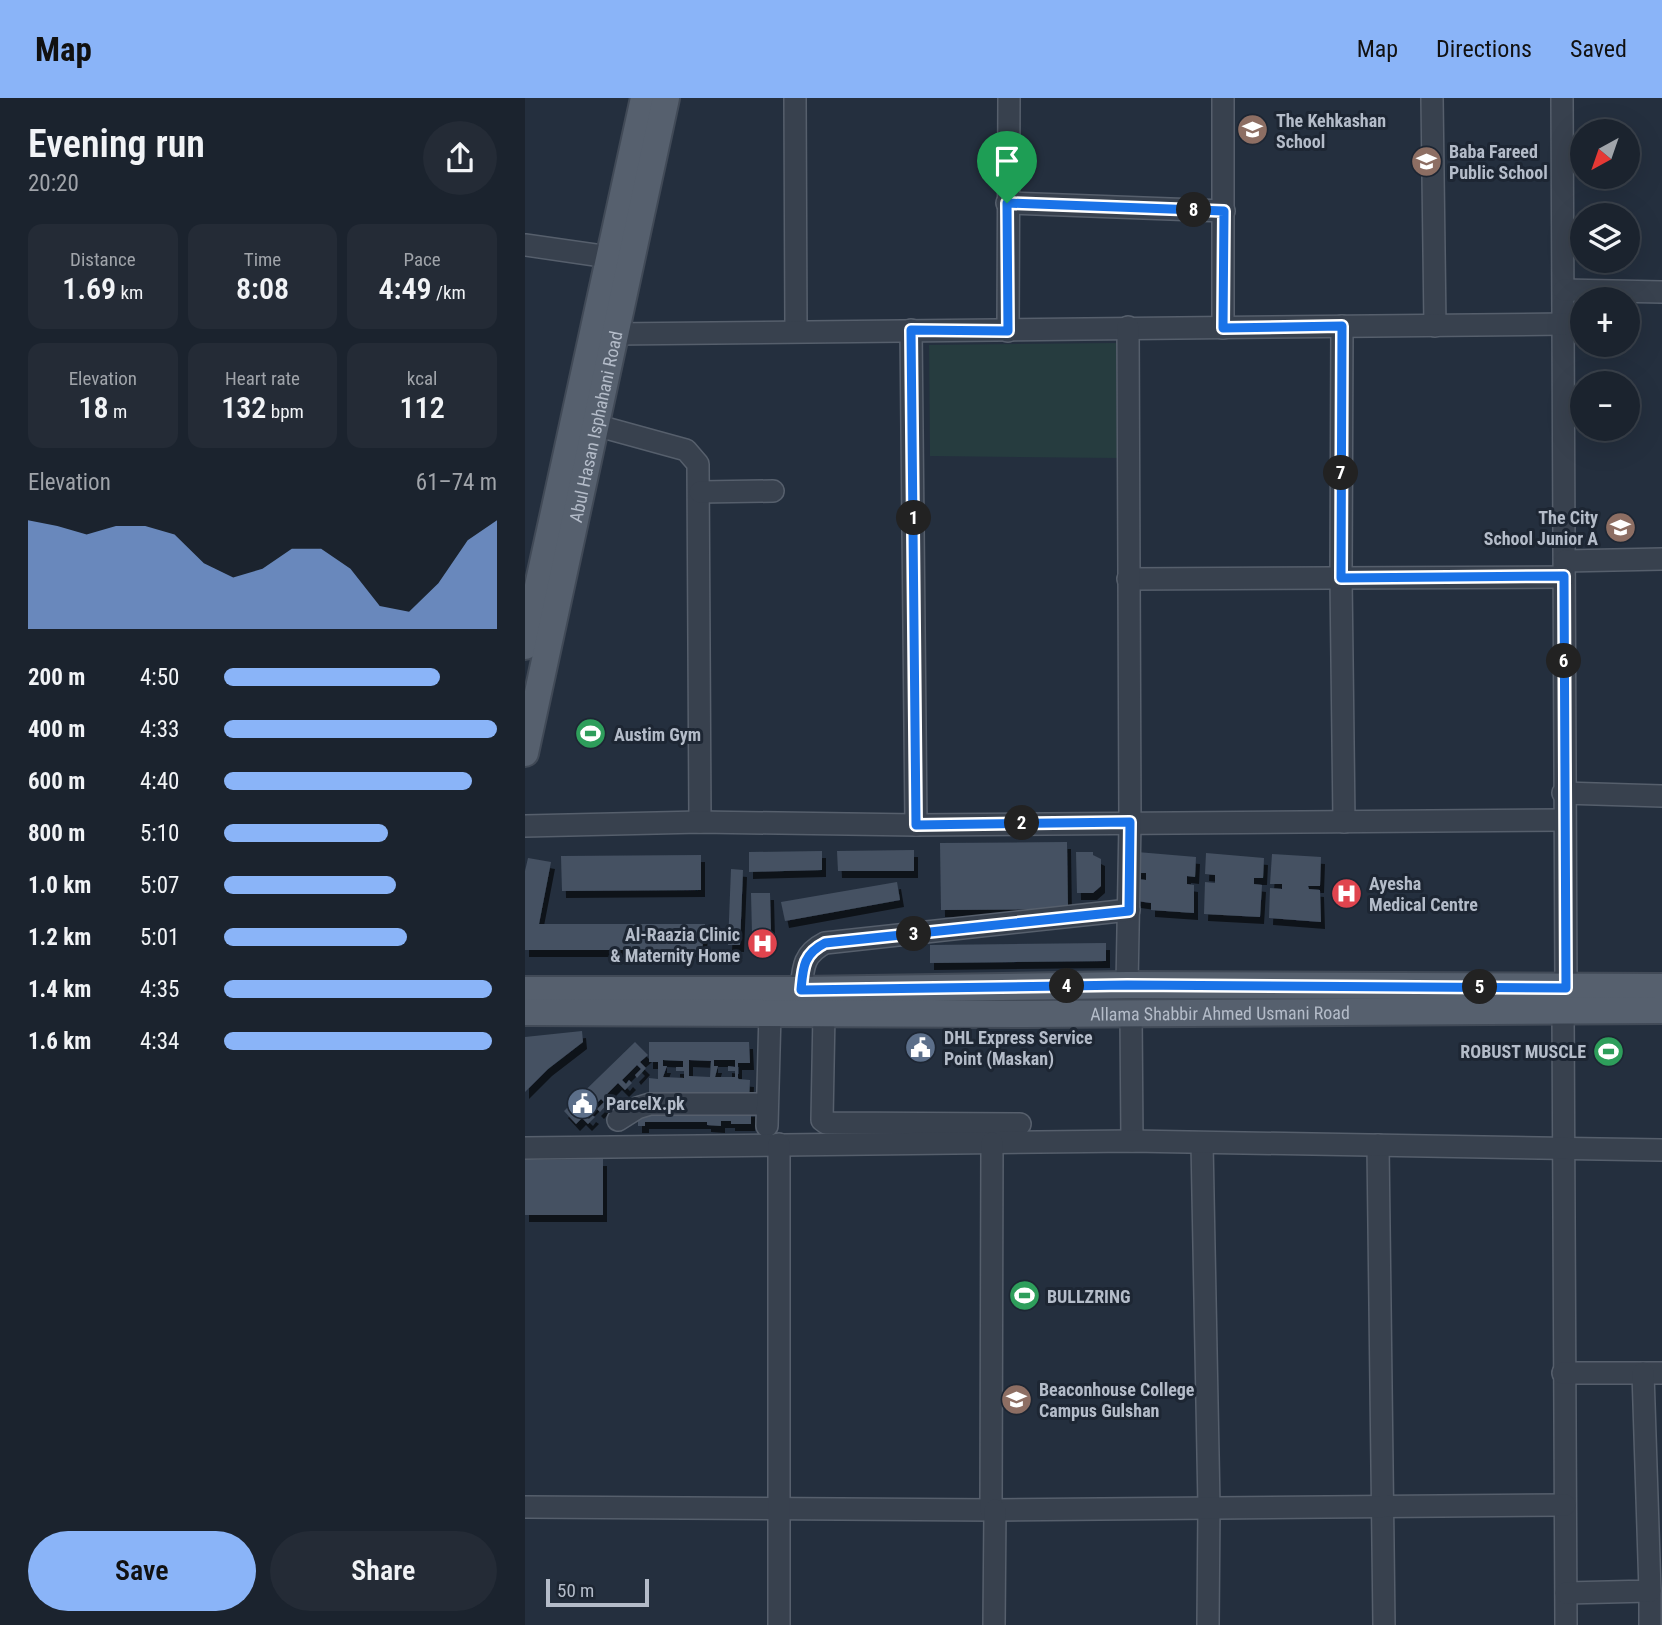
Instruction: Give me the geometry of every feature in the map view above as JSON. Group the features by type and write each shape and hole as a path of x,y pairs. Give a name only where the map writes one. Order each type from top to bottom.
{"main road":[{"name":"Abul Hasan Isphahani Road","path":"525,646 644,98"},
{"name":"Abul Hasan Isphahani Road","path":"525,753 613,334 666,98"},
{"name":"Allama Shabbir Ahmed Usmani Road","path":"525,990 801,990 1127,985 1564,998 1662,1010"},
{"name":"Allama Shabbir Ahmed Usmani Road","path":"525,1012 1131,1014 1564,998 1662,987"}],"street":[{"path":"795,98 796,331"},
{"path":"1008,331 1009,98"},
{"path":"1223,98 1223,328"},
{"path":"1433,98 1435,327"},
{"path":"1562,98 1565,290 1563,1373 1566,1625"},
{"path":"1007,203 1224,211"},
{"path":"525,244 609,257"},
{"path":"1565,290 1662,292"},
{"path":"613,334 1564,324"},
{"path":"1342,326 1344,822"},
{"path":"1127,985 1130,822 1128,327"},
{"path":"911,330 916,825"},
{"path":"595,425 686,450 698,464 700,822"},
{"path":"700,492 773,491"},
{"path":"1128,579 1341,578 1565,569 1662,559"},
{"path":"1563,793 1662,796"},
{"path":"525,826 700,822 916,825 1564,820"},
{"path":"801,990 804,961 813,949 825,943 1129,911"},
{"path":"618,1121 637,1108 650,1104 767,1115 770,1013"},
{"path":"824,1013 821,1120 825,1124 1020,1125"},
{"path":"1131,1014 1132,1141"},
{"path":"525,1148 1132,1141 1662,1150"},
{"path":"992,1143 994,1625"},
{"path":"1202,1143 1209,1506 1208,1625"},
{"path":"779,1144 779,1625"},
{"path":"1378,1145 1384,1625"},
{"path":"1563,1373 1653,1373 1650,1625"},
{"path":"525,1507 993,1510 1209,1506 1565,1505"},
{"path":"1566,1593 1650,1591"}],"green space":[{"path":"1116,343 1117,458 930,456 929,345"}],"building":[{"path":"1067,842 1068,909 941,910 940,843"},
{"path":"914,850 914,871 838,871 837,851"},
{"path":"822,851 822,870 749,872 749,852"},
{"path":"1076,852 1093,852 1093,855 1101,859 1101,886 1093,893 1077,893"},
{"path":"1137,852 1196,857 1195,877 1187,876 1187,884 1194,885 1194,913 1151,910 1151,903 1137,901 1137,879 1146,880 1146,873 1137,873"},
{"path":"1206,853 1264,858 1263,878 1254,878 1254,884 1262,885 1260,917 1204,914 1205,882 1215,883 1215,875 1205,874"},
{"path":"1272,854 1321,857 1320,886 1308,886 1309,889 1320,890 1321,922 1269,918 1270,888 1282,889 1282,884 1270,884"},
{"path":"701,855 701,890 562,891 561,856"},
{"path":"528,858 551,862 539,924 705,924 702,950 525,950 525,871"},
{"path":"731,869 743,870 740,945 728,945"},
{"path":"897,882 900,900 785,921 781,902"},
{"path":"751,893 770,893 771,932 752,933"},
{"path":"1106,943 1106,961 930,963 930,945"},
{"path":"582,1031 583,1042 548,1069 525,1092 525,1037"},
{"path":"635,1042 648,1055 640,1062 646,1068 637,1078 635,1075 641,1069 637,1065 622,1080 626,1084 629,1080 632,1083 625,1090 618,1083 604,1097 609,1102 600,1112 597,1109 604,1102 601,1099 585,1115 589,1119 592,1115 595,1117 588,1124 582,1118 576,1124 564,1111"},
{"path":"649,1042 749,1042 750,1063 738,1063 738,1079 750,1080 749,1100 649,1100 649,1078 658,1079 658,1062 649,1062","holes":["663,1060 683,1061 683,1067 676,1067 676,1071 684,1071 684,1078 663,1077 667,1066 663,1066","689,1060 711,1061 710,1077 689,1076","714,1060 735,1060 735,1067 728,1066 728,1071 735,1071 735,1077 715,1077 718,1066 714,1066"]},
{"path":"638,1109 751,1110 751,1124 731,1124 731,1121 721,1121 721,1126 707,1125 707,1122 645,1122 645,1126 638,1126"},
{"path":"603,1159 603,1215 525,1215 525,1160"}],"place":[{"name":"The Kehkashan School","path":"1253,130"},
{"name":"Baba Fareed Public School","path":"1426,161"},
{"name":"The City School Junior A","path":"1621,527"},
{"name":"Austim Gym","path":"591,734"},
{"name":"Ayesha Medical Centre","path":"1346,893"},
{"name":"Al-Raazia Clinic & Maternity Home","path":"763,944"},
{"name":"DHL Express Service Point (Maskan)","path":"921,1047"},
{"name":"ROBUST MUSCLE","path":"1609,1051"},
{"name":"ParcelX.pk","path":"583,1103"},
{"name":"BULLZRING","path":"1024,1296"},
{"name":"Beaconhouse College Campus Gulshan","path":"1016,1399"}],"route":[{"path":"1007,203 1224,211 1223,328 1342,326 1341,578 1564,576 1566,988 1127,985 801,990 804,961 813,949 825,943 1129,911 1130,822 916,825 911,330 1008,331 1007,203"}]}
